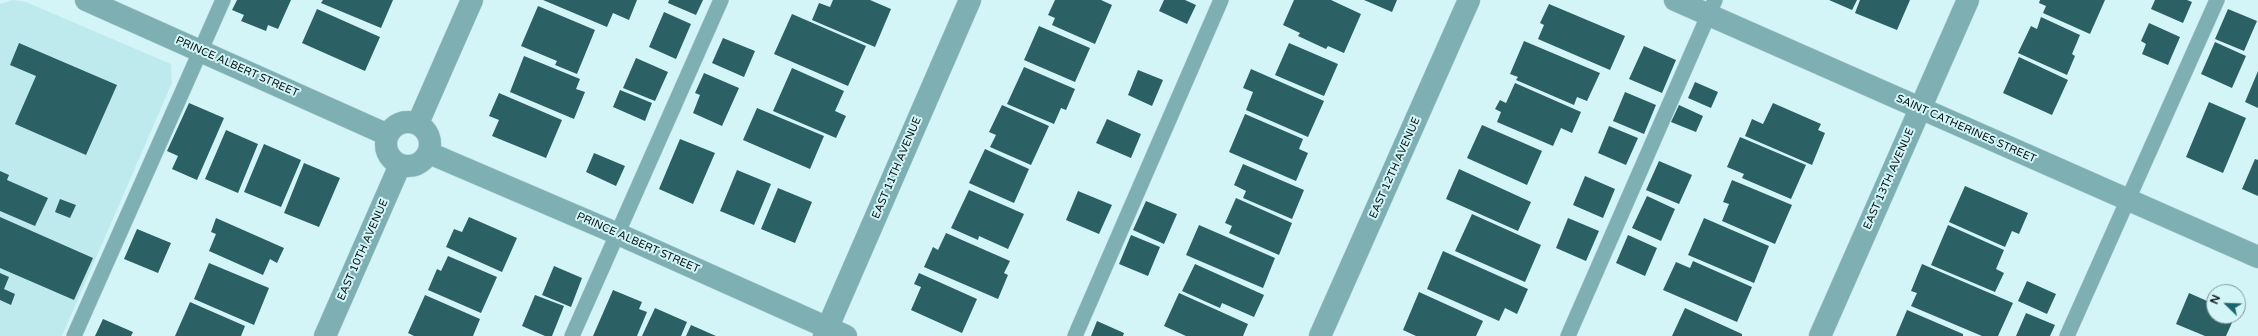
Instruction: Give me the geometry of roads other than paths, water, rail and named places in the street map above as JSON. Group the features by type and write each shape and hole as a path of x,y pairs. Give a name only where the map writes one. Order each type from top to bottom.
{"street":[{"name":"PRINCE ALBERT STREET","path":"86,0 388,135"},
{"path":"418,123 472,0"},
{"name":"EAST 11TH AVENUE","path":"832,333 970,0"},
{"name":"EAST 12TH AVENUE","path":"1320,336 1469,0"},
{"name":"SAINT CATHERINES STREET","path":"1675,0 1712,7 1920,108 2258,258"},
{"name":"EAST 13TH AVENUE","path":"1820,336 1968,0"},
{"path":"404,122 418,123 428,133 431,146 429,153 420,163 414,166 400,165 389,156 386,142 388,135 397,124 404,122"},
{"name":"PRINCE ALBERT STREET","path":"429,153 618,234 832,333"},
{"name":"EAST 10TH AVENUE","path":"325,336 400,165"}],"lane":[{"path":"74,336 223,0"},
{"path":"572,336 721,0"},
{"path":"1075,336 1221,0"},
{"path":"2067,336 2217,0"},
{"path":"1568,336 1712,7"}]}
